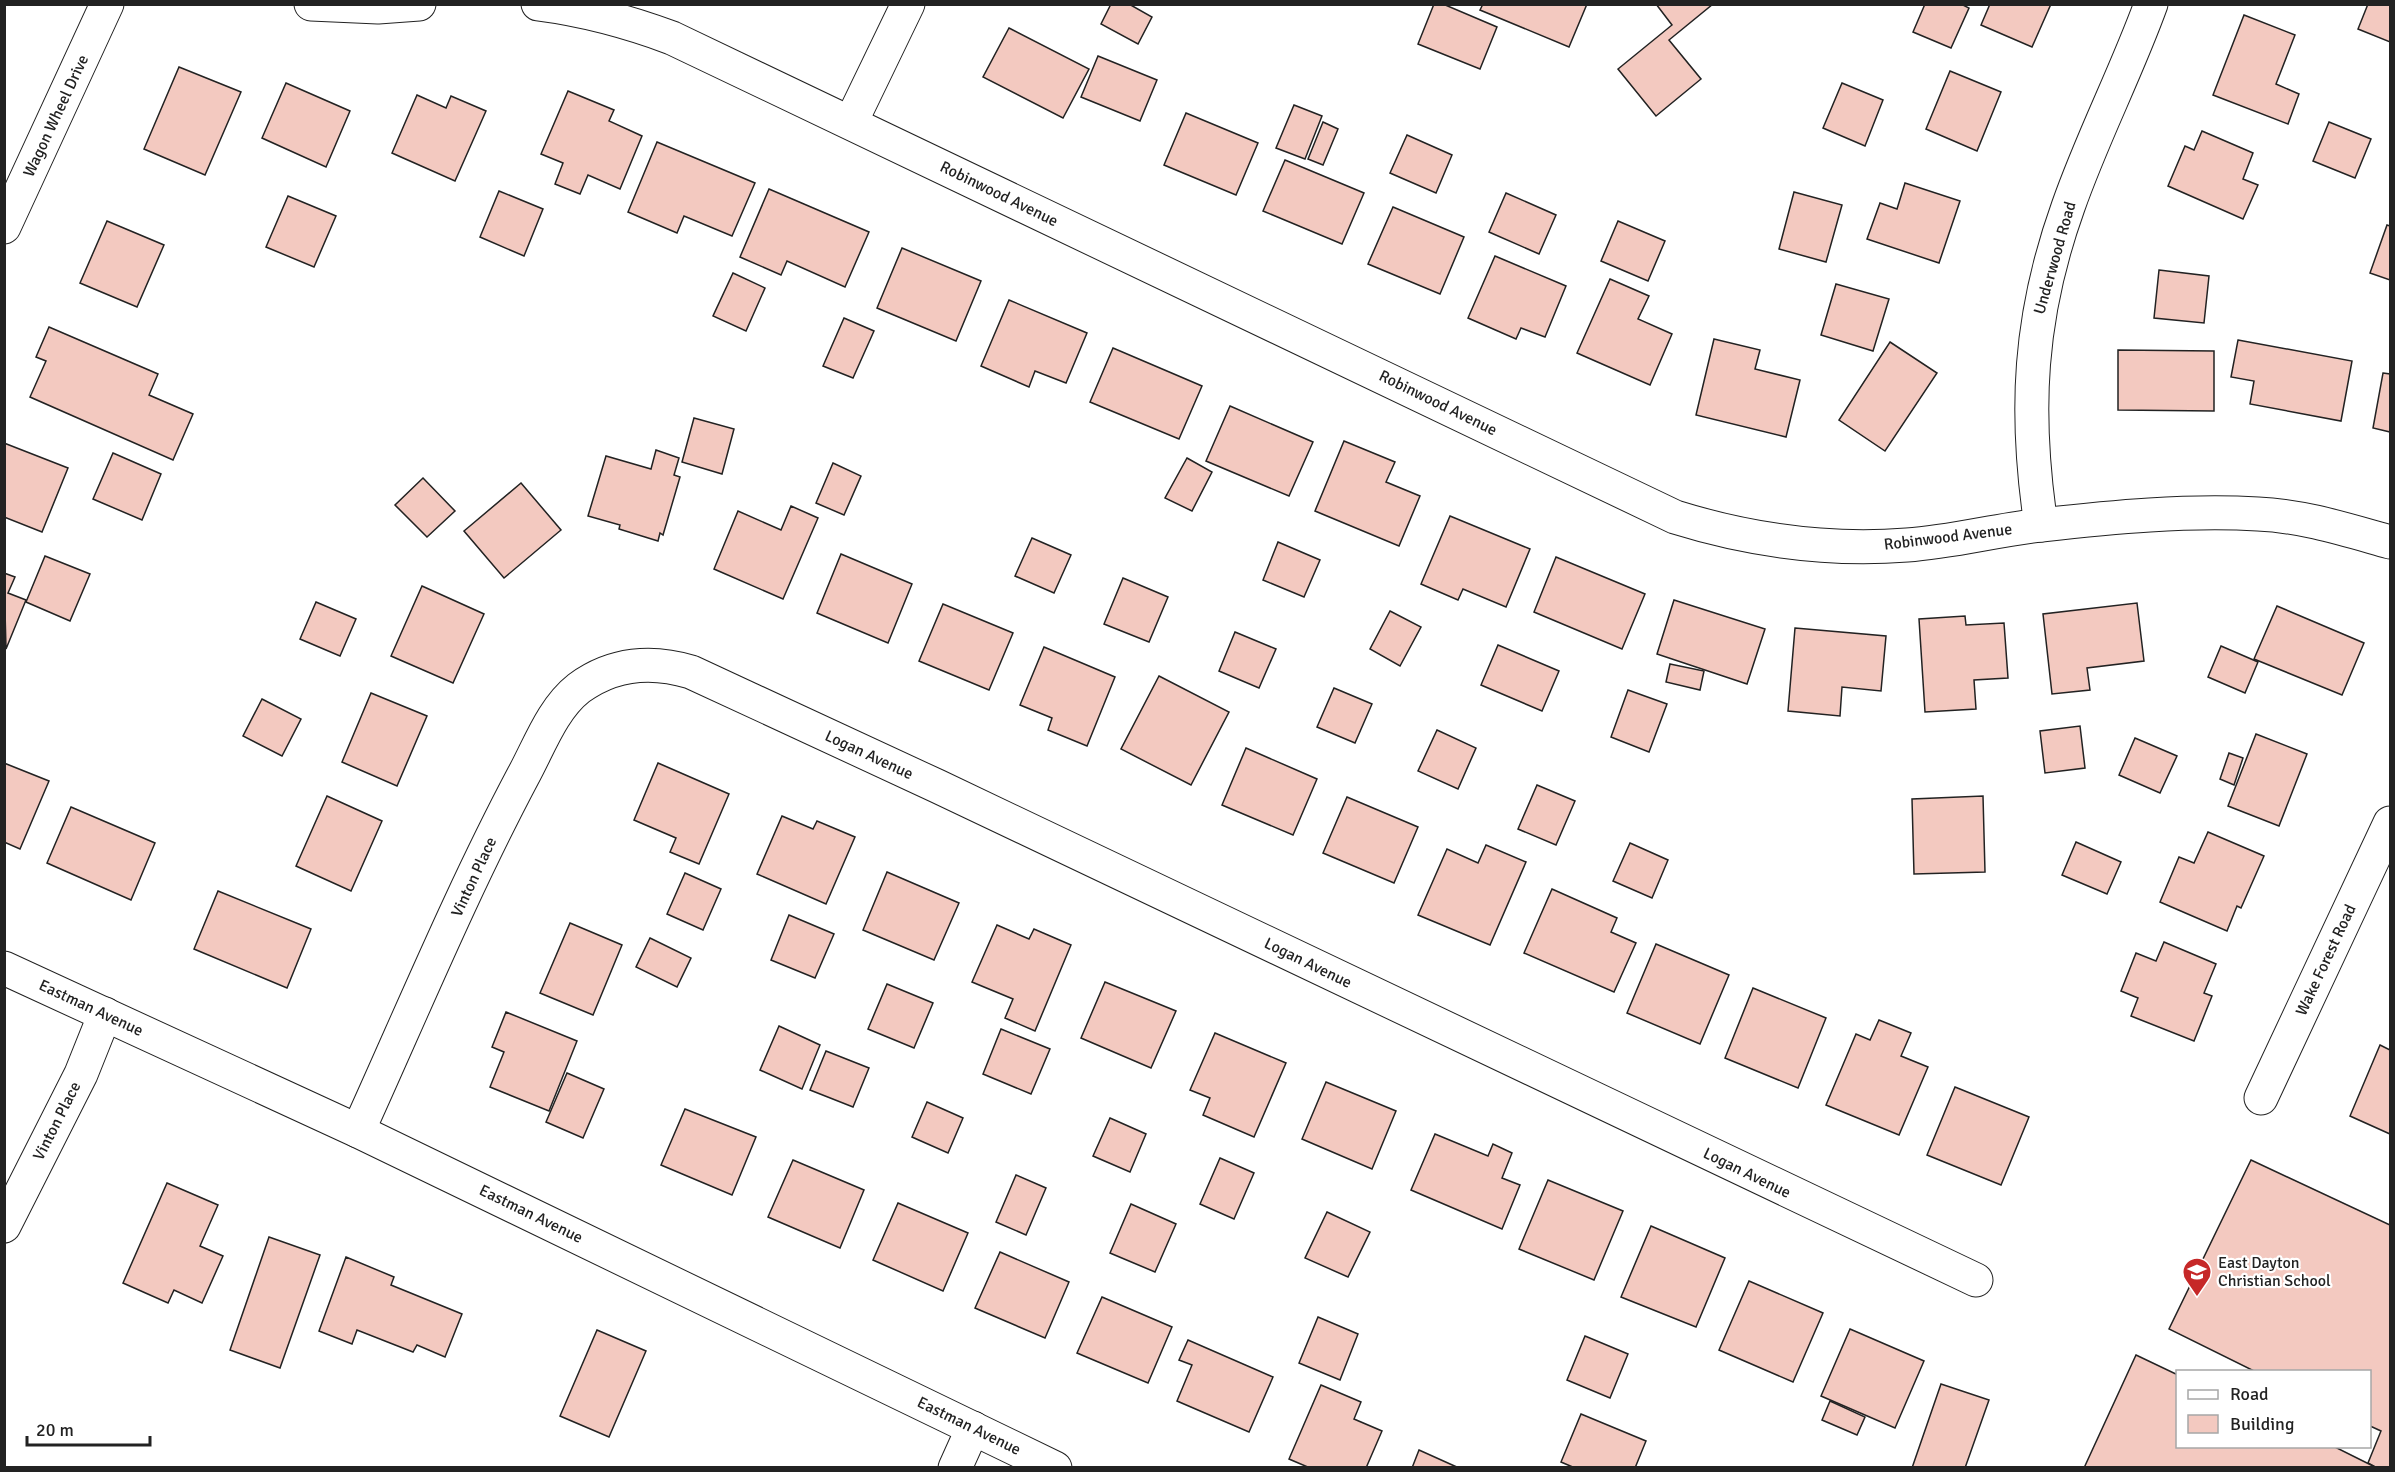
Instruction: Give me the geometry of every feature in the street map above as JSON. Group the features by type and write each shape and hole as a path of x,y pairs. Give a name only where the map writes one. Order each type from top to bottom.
{"street":[{"name":"Wagon Wheel Drive","path":"4,227 107,4"},
{"path":"311,4 368,7 418,4"},
{"name":"Robinwood Avenue","path":"538,4 580,10 642,27 851,122 1675,517 1726,533 1821,546 1907,545 2041,525 2193,513 2260,514 2324,523 2391,542"},
{"path":"851,122 908,4"},
{"name":"Underwood Road","path":"2041,525 2033,472 2030,403 2035,333 2045,284 2068,206 2135,50 2151,4"},
{"name":"Vinton Place","path":"358,1131 497,826 558,710 578,689 603,673 636,664"},
{"name":"Logan Avenue","path":"636,664 671,666 723,687 937,786 1976,1280"},
{"name":"Wake Forest Road","path":"2261,1098 2391,823"},
{"name":"Eastman Avenue","path":"4,968 358,1131 1055,1467"},
{"name":"Vinton Place","path":"4,1226 81,1074 105,1014"},
{"path":"955,1467 973,1428"}],"building":[{"path":"1111,4 1129,4 1152,17 1138,44 1101,24"},
{"path":"1434,4 1443,4 1497,27 1480,69 1418,44"},
{"path":"1483,4 1587,4 1569,47 1480,10"},
{"path":"1656,4 1713,4 1669,40 1701,79 1656,116 1618,69 1672,25"},
{"path":"1925,4 1961,4 1969,8 1951,48 1913,32"},
{"path":"1990,4 2051,4 2032,47 1981,25"},
{"path":"2368,4 2390,4 2390,42 2358,29"},
{"path":"2244,15 2295,35 2276,84 2299,94 2288,124 2213,95"},
{"path":"1009,28 1089,69 1063,118 983,77"},
{"path":"1098,56 1157,80 1140,121 1081,97"},
{"path":"179,67 241,92 205,175 144,149"},
{"path":"1950,71 2001,92 1977,151 1926,129"},
{"path":"286,83 350,111 326,167 262,138"},
{"path":"1842,83 1883,100 1865,146 1823,128"},
{"path":"568,91 614,110 609,121 642,136 620,189 588,175 580,194 555,184 563,163 541,154"},
{"path":"417,95 446,108 451,96 486,111 455,181 392,153"},
{"path":"1294,105 1322,116 1305,159 1276,148"},
{"path":"1186,113 1258,143 1236,195 1164,165"},
{"path":"1323,122 1338,129 1323,165 1308,159"},
{"path":"2329,122 2371,139 2355,178 2313,161"},
{"path":"2202,131 2253,153 2243,179 2258,185 2243,219 2168,186 2185,146 2194,150"},
{"path":"1407,135 1452,155 1436,193 1390,173"},
{"path":"657,142 755,183 732,236 684,216 677,233 628,212"},
{"path":"1285,160 1364,193 1342,244 1263,211"},
{"path":"1905,183 1960,201 1939,263 1867,239 1880,203 1897,209"},
{"path":"769,189 869,232 845,287 787,261 781,275 740,257"},
{"path":"499,191 543,209 524,256 480,237"},
{"path":"1794,192 1842,205 1826,262 1779,249"},
{"path":"1506,193 1556,215 1539,254 1489,232"},
{"path":"288,196 336,216 314,267 266,247"},
{"path":"1393,207 1464,237 1440,294 1368,264"},
{"path":"107,221 164,245 137,307 80,283"},
{"path":"1618,221 1665,241 1648,281 1601,261"},
{"path":"2387,225 2390,226 2390,280 2370,273"},
{"path":"902,248 981,281 956,341 877,308"},
{"path":"1495,256 1566,286 1545,337 1521,328 1516,339 1468,318"},
{"path":"2159,270 2209,276 2204,323 2154,318"},
{"path":"733,273 765,288 746,331 713,316"},
{"path":"1610,279 1649,296 1638,319 1672,334 1650,385 1577,353"},
{"path":"1836,284 1889,299 1873,351 1821,335"},
{"path":"1009,300 1087,333 1066,383 1035,371 1029,387 981,366"},
{"path":"844,318 874,331 853,378 823,366"},
{"path":"49,327 158,374 149,395 193,414 173,460 30,397 46,361 36,357"},
{"path":"1714,339 1760,350 1755,369 1800,380 1786,437 1696,415"},
{"path":"2238,340 2352,361 2341,421 2250,404 2254,381 2231,377"},
{"path":"1890,342 1937,373 1885,451 1839,420"},
{"path":"1113,348 1202,386 1179,439 1090,402"},
{"path":"2118,350 2214,351 2214,411 2118,410"},
{"path":"2383,373 2390,374 2390,432 2373,428"},
{"path":"1230,406 1313,442 1289,496 1206,461"},
{"path":"694,418 734,429 722,474 682,462"},
{"path":"1344,441 1395,462 1386,482 1420,496 1399,546 1315,511"},
{"path":"4,443 68,468 42,532 4,517"},
{"path":"656,450 679,458 674,475 680,477 663,535 660,533 658,541 619,529 620,525 588,516 606,456 651,469"},
{"path":"113,453 161,474 142,520 93,499"},
{"path":"1187,458 1212,472 1192,511 1165,498"},
{"path":"833,463 861,476 844,515 816,503"},
{"path":"423,478 455,511 427,537 395,505"},
{"path":"521,483 561,530 504,578 464,531"},
{"path":"791,506 818,518 783,599 714,569 738,511 781,530"},
{"path":"1450,516 1530,549 1506,607 1463,589 1458,600 1421,584"},
{"path":"1032,538 1071,555 1054,593 1015,576"},
{"path":"1278,542 1320,560 1304,597 1263,580"},
{"path":"841,554 912,584 888,643 817,613"},
{"path":"45,556 90,574 70,621 26,602"},
{"path":"1556,557 1645,594 1622,649 1534,612"},
{"path":"4,573 15,577 8,593 26,600 6,649"},
{"path":"1123,578 1168,597 1149,642 1104,624"},
{"path":"422,586 484,614 453,683 391,656"},
{"path":"1674,600 1765,629 1747,684 1657,654"},
{"path":"316,602 356,619 340,656 300,639"},
{"path":"2137,603 2144,661 2087,668 2090,690 2052,694 2043,614"},
{"path":"943,604 1013,633 989,690 919,661"},
{"path":"2277,606 2364,643 2342,695 2254,659"},
{"path":"1390,611 1421,627 1400,666 1370,649"},
{"path":"1965,616 1966,625 2004,623 2008,678 1974,680 1976,709 1925,712 1919,619"},
{"path":"1795,628 1886,636 1881,691 1842,687 1840,716 1788,711"},
{"path":"1235,632 1276,649 1259,688 1219,671"},
{"path":"1498,645 1559,671 1542,711 1481,685"},
{"path":"2221,646 2258,662 2245,693 2208,677"},
{"path":"1044,647 1115,677 1087,746 1048,730 1052,718 1020,705"},
{"path":"1670,664 1704,671 1700,690 1666,682"},
{"path":"1159,676 1229,712 1191,785 1121,749"},
{"path":"1334,688 1372,704 1355,743 1317,727"},
{"path":"1628,690 1667,704 1649,752 1611,737"},
{"path":"371,693 427,716 397,786 342,762"},
{"path":"262,699 301,719 282,756 243,736"},
{"path":"2080,726 2085,768 2045,773 2040,731"},
{"path":"1437,730 1476,748 1458,789 1418,771"},
{"path":"2256,734 2307,754 2279,826 2228,806"},
{"path":"2135,738 2177,756 2160,793 2119,775"},
{"path":"1246,748 1317,779 1293,835 1222,805"},
{"path":"2229,753 2243,758 2234,785 2220,779"},
{"path":"4,763 49,781 20,849 4,842"},
{"path":"658,763 729,794 699,864 670,852 676,838 634,820"},
{"path":"1537,785 1575,801 1556,845 1518,829"},
{"path":"327,796 382,821 351,891 296,866"},
{"path":"1983,796 1985,872 1914,874 1912,799"},
{"path":"1347,797 1418,827 1394,883 1323,853"},
{"path":"71,807 155,843 131,900 47,863"},
{"path":"782,816 813,829 817,821 855,837 826,904 757,874"},
{"path":"2208,832 2264,856 2241,908 2237,906 2227,931 2160,902 2179,857 2194,863"},
{"path":"2076,842 2121,862 2107,894 2062,875"},
{"path":"1630,843 1668,860 1652,898 1613,881"},
{"path":"1486,845 1526,862 1490,945 1418,915 1447,849 1478,863"},
{"path":"887,872 959,903 934,960 863,930"},
{"path":"685,873 721,889 703,930 667,914"},
{"path":"1552,889 1617,918 1611,932 1636,943 1614,992 1524,953"},
{"path":"218,891 311,929 287,988 194,949"},
{"path":"789,915 834,934 815,978 771,960"},
{"path":"570,923 622,945 593,1015 540,993"},
{"path":"997,925 1029,939 1034,929 1071,945 1035,1031 1005,1018 1013,999 972,982"},
{"path":"650,938 691,958 677,987 636,967"},
{"path":"2164,942 2216,964 2204,993 2212,996 2194,1041 2131,1016 2138,998 2121,991 2136,953 2156,961"},
{"path":"1656,944 1729,975 1700,1044 1627,1013"},
{"path":"1105,982 1176,1011 1151,1068 1081,1038"},
{"path":"887,984 933,1003 914,1048 868,1029"},
{"path":"1753,988 1826,1018 1798,1088 1725,1058"},
{"path":"506,1012 577,1041 549,1111 490,1087 504,1052 492,1047"},
{"path":"1879,1020 1911,1033 1901,1056 1928,1067 1899,1135 1826,1105 1856,1034 1870,1040"},
{"path":"779,1026 820,1045 802,1089 760,1070"},
{"path":"1001,1029 1050,1049 1031,1094 983,1074"},
{"path":"1215,1033 1286,1063 1254,1137 1203,1115 1210,1098 1190,1090"},
{"path":"2380,1045 2390,1050 2390,1134 2350,1116"},
{"path":"826,1051 869,1068 853,1107 810,1090"},
{"path":"567,1073 604,1089 583,1138 546,1122"},
{"path":"1326,1082 1396,1111 1372,1169 1302,1139"},
{"path":"1955,1087 2029,1117 2001,1185 1927,1155"},
{"path":"927,1102 963,1118 948,1153 912,1137"},
{"path":"685,1109 756,1137 732,1195 661,1165"},
{"path":"1110,1118 1146,1134 1130,1172 1093,1156"},
{"path":"1435,1134 1488,1156 1493,1144 1512,1153 1502,1178 1520,1185 1502,1229 1411,1190"},
{"path":"1220,1158 1254,1173 1234,1219 1200,1204"},
{"path":"793,1160 864,1190 840,1248 768,1217"},
{"path":"2251,1160 2390,1225 2390,1468 2377,1468 2368,1463 2381,1431 2371,1426 2371,1370 2252,1370 2169,1329"},
{"path":"1016,1175 1046,1188 1026,1235 996,1222"},
{"path":"1548,1180 1623,1211 1594,1280 1519,1249"},
{"path":"167,1183 218,1205 200,1246 223,1256 202,1303 174,1290 168,1303 123,1283"},
{"path":"898,1203 968,1233 943,1291 873,1260"},
{"path":"1131,1204 1176,1224 1155,1272 1110,1253"},
{"path":"1327,1212 1370,1232 1348,1277 1305,1258"},
{"path":"1651,1226 1725,1258 1696,1327 1621,1297"},
{"path":"269,1237 320,1255 280,1368 230,1350"},
{"path":"1000,1252 1069,1282 1045,1338 975,1308"},
{"path":"346,1257 394,1277 391,1285 462,1314 445,1357 417,1345 413,1352 357,1330 352,1344 319,1331"},
{"path":"1749,1281 1823,1313 1793,1382 1719,1350"},
{"path":"1102,1297 1172,1327 1148,1383 1077,1353"},
{"path":"1318,1317 1358,1334 1340,1380 1299,1363"},
{"path":"1850,1329 1924,1361 1895,1428 1821,1396"},
{"path":"597,1330 646,1351 609,1437 560,1416"},
{"path":"1585,1336 1628,1354 1610,1398 1567,1380"},
{"path":"1188,1340 1273,1377 1249,1432 1177,1401 1192,1365 1179,1360"},
{"path":"2136,1355 2176,1374 2176,1448 2337,1448 2377,1468 2084,1468"},
{"path":"1941,1384 1989,1400 1965,1468 1912,1468"},
{"path":"1321,1385 1361,1402 1354,1419 1382,1431 1366,1468 1310,1468 1289,1459"},
{"path":"1830,1401 1865,1417 1857,1435 1822,1420"},
{"path":"1581,1414 1646,1441 1635,1468 1575,1468 1561,1462"},
{"path":"1419,1450 1459,1468 1412,1468"}],"place":[{"name":"East Dayton Christian School","path":"2197,1298"}]}
